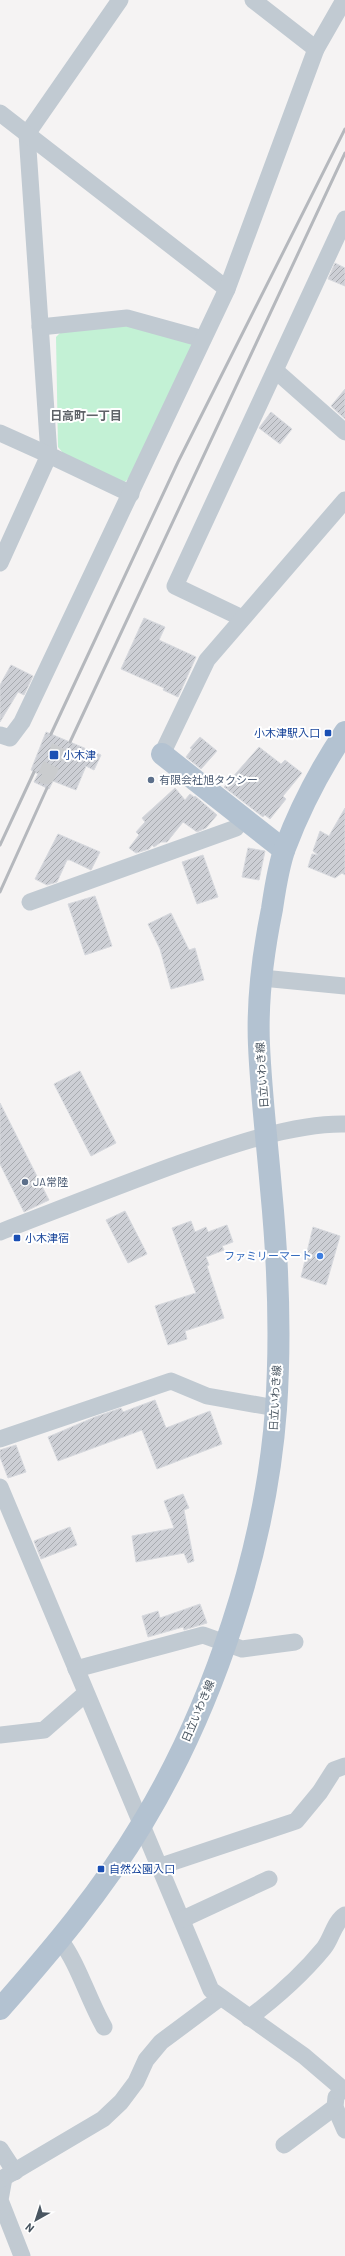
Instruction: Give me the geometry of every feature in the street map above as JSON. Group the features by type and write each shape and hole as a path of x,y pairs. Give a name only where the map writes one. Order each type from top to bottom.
{"main road":[{"name":"日立いわき線","path":"0,2009 60,1940 93,1896 143,1824 184,1744 226,1644 256,1538 270,1466 276,1408 278,1312 272,1191 259,1047 262,978 268,928 284,850 302,808 345,732"},
{"path":"162,754 284,850"}],"street":[{"path":"0,563 49,455 27,134 120,0"},
{"path":"252,0 316,49"},
{"path":"0,735 10,738 22,722 227,289 316,49 344,0"},
{"path":"0,113 227,289"},
{"path":"242,618 175,586 276,371 345,218"},
{"path":"40,327 127,318 203,339"},
{"path":"276,371 345,432"},
{"path":"0,433 131,494"},
{"path":"162,754 207,660 345,500"},
{"path":"30,902 236,828 243,818"},
{"path":"262,978 345,986"},
{"path":"0,1232 207,1154 266,1136 317,1126 345,1124"},
{"path":"0,1439 171,1381 207,1396 276,1408"},
{"path":"0,1487 4,1507 143,1824 211,1990 220,1998 304,2056 341,2088 336,2107 345,2130"},
{"path":"76,1669 203,1635 242,1649 295,1642"},
{"path":"0,1735 44,1730 85,1694"},
{"path":"161,1866 296,1821 320,1792 334,1770 345,1766"},
{"path":"183,1920 269,1879"},
{"path":"249,2018 284,1992 325,1947 340,1918 345,1914"},
{"path":"60,1940 69,1952 91,2003 104,2027"},
{"path":"6,2177 103,2119 121,2102 136,2082 146,2060 161,2042 220,1998"},
{"path":"284,2145 336,2107"},
{"path":"0,2148 6,2177 0,2200 22,2256"}],"green space":[{"path":"132,325 194,343 132,475 123,484 68,459 58,447 56,337 62,331"}],"building":[{"path":"335,263 345,268 345,286 328,279"},
{"path":"345,389 345,419 331,406"},
{"path":"271,412 292,429 280,444 259,428"},
{"path":"144,618 165,627 159,640 196,657 178,697 163,690 164,688 121,669"},
{"path":"11,665 33,676 24,695 18,692 0,722 0,685"},
{"name":"小木津","path":"46,732 101,755 94,770 86,766 76,790 53,781 49,789 34,782 38,774 31,770"},
{"path":"200,737 217,751 201,769 186,757 192,749 190,748"},
{"path":"259,747 281,764 285,760 302,773 283,796 286,799 270,819 265,815 263,817 224,787"},
{"path":"175,788 185,800 190,794 194,797 195,796 217,815 206,828 197,832 183,822 167,842 161,842 154,847 152,845 149,849 136,853 129,848 139,835 136,832 145,822 142,818"},
{"path":"345,808 345,875 342,873 335,878 308,867 312,854 318,855 313,851 320,831 329,836"},
{"path":"58,834 100,852 91,870 67,860 57,882 47,885 35,879"},
{"path":"248,848 265,851 259,880 242,877"},
{"path":"203,855 218,897 197,904 182,862"},
{"path":"95,896 112,946 85,955 68,904"},
{"path":"171,913 189,950 195,948 204,980 171,989 160,949 148,924"},
{"path":"80,1071 116,1143 91,1156 54,1084"},
{"name":"JA常陸","path":"0,1103 49,1200 24,1212 0,1164"},
{"path":"125,1211 147,1254 128,1263 106,1220"},
{"path":"191,1221 195,1232 206,1227 208,1232 227,1225 233,1242 222,1246 224,1250 206,1257 209,1265 207,1266 224,1318 185,1331 187,1339 168,1345 155,1306 196,1293 172,1228"},
{"name":"ファミリーマート","path":"313,1227 340,1236 326,1285 301,1277"},
{"path":"155,1400 166,1428 210,1411 222,1444 157,1469 142,1430 58,1461 48,1437 95,1417 121,1408 123,1412"},
{"path":"16,1445 26,1472 8,1478 0,1457 0,1450"},
{"path":"183,1494 189,1508 184,1510 194,1561 188,1563 184,1553 136,1562 132,1536 174,1528 164,1501"},
{"path":"70,1527 77,1545 41,1559 34,1541"},
{"path":"200,1604 207,1623 184,1630 183,1627 148,1637 142,1616 158,1611 160,1618"}],"tunnel":[{"path":"42,774 46,776 60,747"}],"railway":[{"path":"51,734 178,462 345,129"},
{"path":"70,742 345,153"},
{"path":"0,845 34,772"},
{"path":"0,892 47,788"}],"place":[{"name":"小木津駅入口","path":"328,733"},
{"name":"小木津","path":"54,755"},
{"name":"有限会社旭タクシー","path":"151,780"},
{"name":"JA常陸","path":"25,1182"},
{"name":"小木津宿","path":"17,1238"},
{"name":"ファミリーマート","path":"320,1256"},
{"name":"自然公園入口","path":"101,1869"}],"district":[{"name":"日高町一丁目","path":"86,416"}]}
